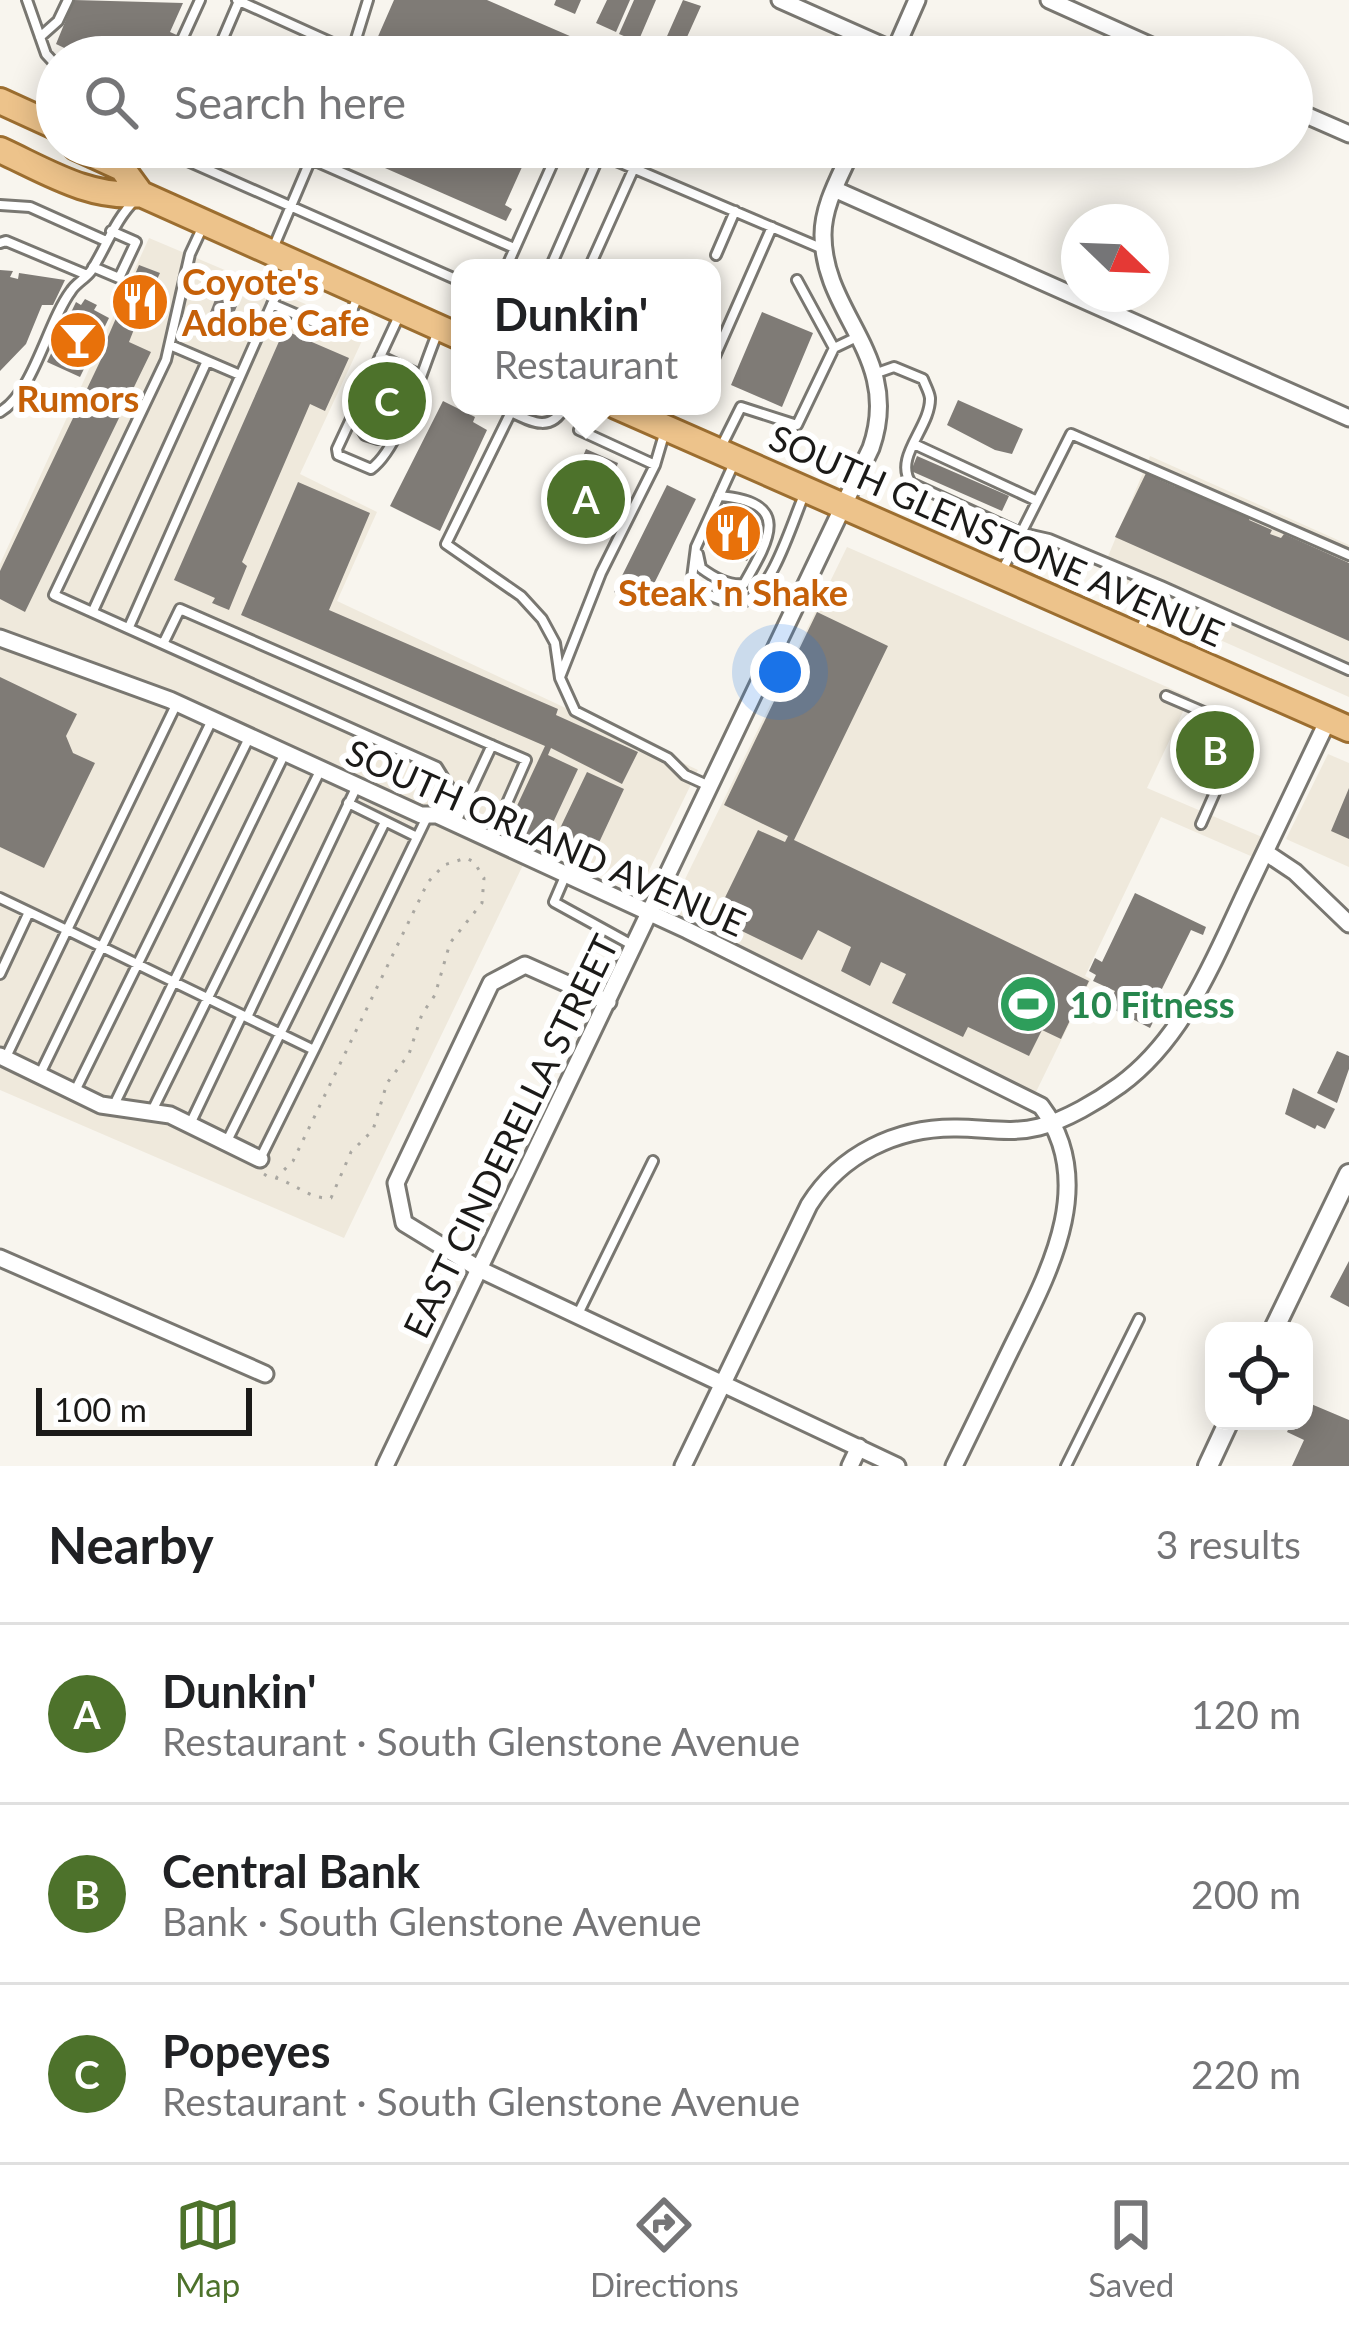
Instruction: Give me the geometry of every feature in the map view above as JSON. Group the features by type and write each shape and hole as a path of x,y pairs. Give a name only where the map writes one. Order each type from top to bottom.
{"main road":[{"path":"0,100 36,117"},
{"path":"0,113 36,129"},
{"path":"4,153 36,167"},
{"path":"37,168 112,197 141,194"},
{"path":"120,168 141,194 450,332"},
{"name":"SOUTH GLENSTONE AVENUE","path":"652,417 727,456 1339,725"}],"street":[{"path":"780,0 856,36"},
{"path":"902,36 917,0"},
{"path":"1048,0 1129,36"},
{"path":"1313,118 1349,134"},
{"path":"824,249 824,222 844,168"},
{"path":"835,189 1349,418"},
{"name":"EAST CINDERELLA STREET","path":"385,1466 876,434 874,374 860,335 835,290 824,249"},
{"name":"SOUTH ORLAND AVENUE","path":"0,638 177,703 421,815 491,838 1023,1094 1052,1120"},
{"path":"682,1466 809,1205 826,1181 849,1161 905,1132 1043,1126 1118,1087 1157,1051 1206,975 1265,852 1339,725"},
{"path":"1265,852 1295,872 1349,923"},
{"path":"608,1002 525,965 491,983 396,1183 404,1223 479,1269 897,1466"},
{"path":"3,1057 74,1092 190,1125 260,1159"},
{"path":"953,1466 1048,1275 1065,1221 1068,1182 1063,1145 1052,1120"},
{"path":"1277,1322 1349,1174"},
{"path":"0,1258 265,1374"},
{"path":"1208,1466 1225,1430"},
{"path":"850,1466 859,1448"}],"lane":[{"path":"27,0 40,36"},
{"path":"41,36 58,21 68,0"},
{"path":"184,36 200,0"},
{"path":"224,36 239,0 314,36"},
{"path":"357,36 368,0"},
{"path":"203,168 451,277"},
{"path":"129,627 272,304 291,207 307,168"},
{"path":"332,168 514,248"},
{"path":"510,259 550,168"},
{"path":"554,259 595,168"},
{"path":"593,259 634,168 824,249"},
{"path":"0,412 8,409 30,374 70,291 90,272 121,213 141,194"},
{"path":"0,205 30,207 106,241"},
{"path":"716,255 735,211"},
{"path":"205,223 190,254 170,345 54,595 437,767 450,788 468,796"},
{"path":"721,343 772,227"},
{"path":"0,243 6,241 118,278 136,242 111,230"},
{"path":"796,280 834,348"},
{"path":"272,304 342,334 360,292"},
{"path":"401,311 338,455 376,467 393,440 420,375"},
{"path":"380,356 380,376 360,419 361,431 370,438 383,438 391,430 450,332"},
{"path":"806,490 766,582 744,601 730,602 691,586 696,547 719,496 741,407 796,425 834,348 860,335"},
{"path":"170,345 240,375"},
{"path":"380,356 420,375"},
{"path":"94,611 207,361"},
{"path":"874,374 894,367 922,379 930,397 905,475 986,511 1018,532 1049,539 1349,670"},
{"path":"510,415 446,544 521,596 542,619 555,643 560,678 575,711 668,758 685,775 711,786"},
{"path":"518,415 547,424 560,415"},
{"path":"560,678 601,573 655,465 652,417"},
{"path":"579,430 655,465"},
{"path":"1000,576 1071,434 1349,556"},
{"path":"914,444 934,459 996,488 1035,500"},
{"path":"719,496 752,502 784,542"},
{"path":"696,547 701,568 740,585 751,572 772,522"},
{"path":"1137,636 1161,586"},
{"path":"163,644 180,609 526,760 491,838"},
{"path":"1166,696 1236,726 1224,772 1201,824"},
{"path":"3,1057 177,703"},
{"path":"40,1075 212,720"},
{"path":"74,1092 250,737"},
{"path":"455,823 492,745"},
{"path":"113,1106 285,753"},
{"path":"152,1112 321,769"},
{"path":"190,1125 357,786"},
{"path":"260,1159 417,837 450,788"},
{"path":"347,803 417,837"},
{"path":"226,1142 385,822"},
{"path":"566,873 554,902 634,946"},
{"path":"0,898 314,1050"},
{"path":"0,974 29,912"},
{"path":"578,1315 653,1161"},
{"path":"1066,1466 1139,1319"}],"shaded area":[{"path":"149,238 367,330 300,474 377,512 337,601 698,770 640,889 534,842 344,1238 0,1090 0,564"},
{"path":"1150,456 1349,545 1349,697 1096,585"},
{"path":"847,547 1190,697 1147,788 1262,837 1253,857 1161,817 1036,1092 670,910"},
{"path":"1328,754 1349,763 1349,867 1286,839"}],"building":[{"path":"74,0 183,3 170,32 179,36 59,36"},
{"path":"394,0 487,0 570,36 378,36"},
{"path":"556,0 581,0 575,14 554,5"},
{"path":"607,0 630,0 616,32 596,23"},
{"path":"634,0 656,0 641,36 619,34"},
{"path":"683,0 701,6 687,36 667,36"},
{"path":"385,168 522,168 505,205 512,209 506,221"},
{"path":"139,265 160,273 154,286 163,290 151,319 140,314 129,342 151,352 25,612 0,599 0,571 105,351 99,347 107,339"},
{"path":"0,270 13,271 10,277 18,279 19,273 65,280 53,305 42,305 26,344 0,371"},
{"path":"216,297 237,306 227,330 207,320"},
{"name":"Rumors","path":"85,299 109,318 80,377 47,362 76,302 81,305"},
{"path":"762,312 813,333 782,407 731,385"},
{"path":"284,330 349,358 325,411 310,404 242,562 247,566 229,610 212,603 215,598 174,580"},
{"path":"391,375 404,383 385,427 367,419"},
{"path":"958,400 1023,429 1012,454 947,425"},
{"path":"443,401 451,405 451,415 471,415 473,422 487,430 440,531 390,506"},
{"path":"586,449 618,463 602,508 608,511 594,542 547,522 555,504 562,508"},
{"path":"917,456 1009,496 1002,511 911,471"},
{"path":"1148,469 1162,475 1160,480 1176,487 1178,483 1251,516 1249,520 1272,530 1270,534 1281,538 1284,534 1349,563 1349,641 1115,537"},
{"path":"298,482 370,513 329,610 558,709 556,715 638,752 622,784 551,748 548,755 578,769 544,842 508,825 545,746 241,615"},
{"path":"667,485 696,499 643,606 614,592"},
{"name":"Steak 'n Shake","path":"720,504 764,525 747,561 703,541"},
{"path":"817,612 888,646 794,840 1089,981 1061,1039 1042,1030 1029,1056 968,1027 963,1037 892,1003 906,974 881,962 870,986 841,971 851,947 818,930 802,960 715,918 758,830 785,842 788,836 724,805"},
{"path":"0,677 77,714 66,736 73,753 95,763 44,868 0,847"},
{"path":"1191,723 1250,748 1237,778 1180,752"},
{"path":"587,772 624,789 589,864 552,845"},
{"path":"1349,788 1349,839 1331,831"},
{"path":"1135,893 1206,927 1203,935 1191,930 1153,1007 1159,1010 1150,1028 1107,1006 1115,991 1093,981 1096,975 1089,971 1095,958 1102,962"},
{"path":"1337,1051 1349,1056 1349,1069 1337,1103 1317,1093"},
{"path":"1293,1088 1335,1109 1325,1129 1285,1114"},
{"path":"1349,1261 1349,1307 1330,1297"},
{"path":"1313,1405 1349,1420 1349,1466 1292,1466 1304,1440 1287,1432 1313,1430"}],"place":[{"name":"Coyote's Adobe Cafe","path":"140,302"},
{"name":"Rumors","path":"78,340"},
{"name":"Popeyes","path":"387,401"},
{"name":"Dunkin'","path":"586,499"},
{"name":"Steak 'n Shake","path":"733,533"},
{"name":"Central Bank","path":"1215,750"},
{"name":"10 Fitness","path":"1028,1004"}]}
